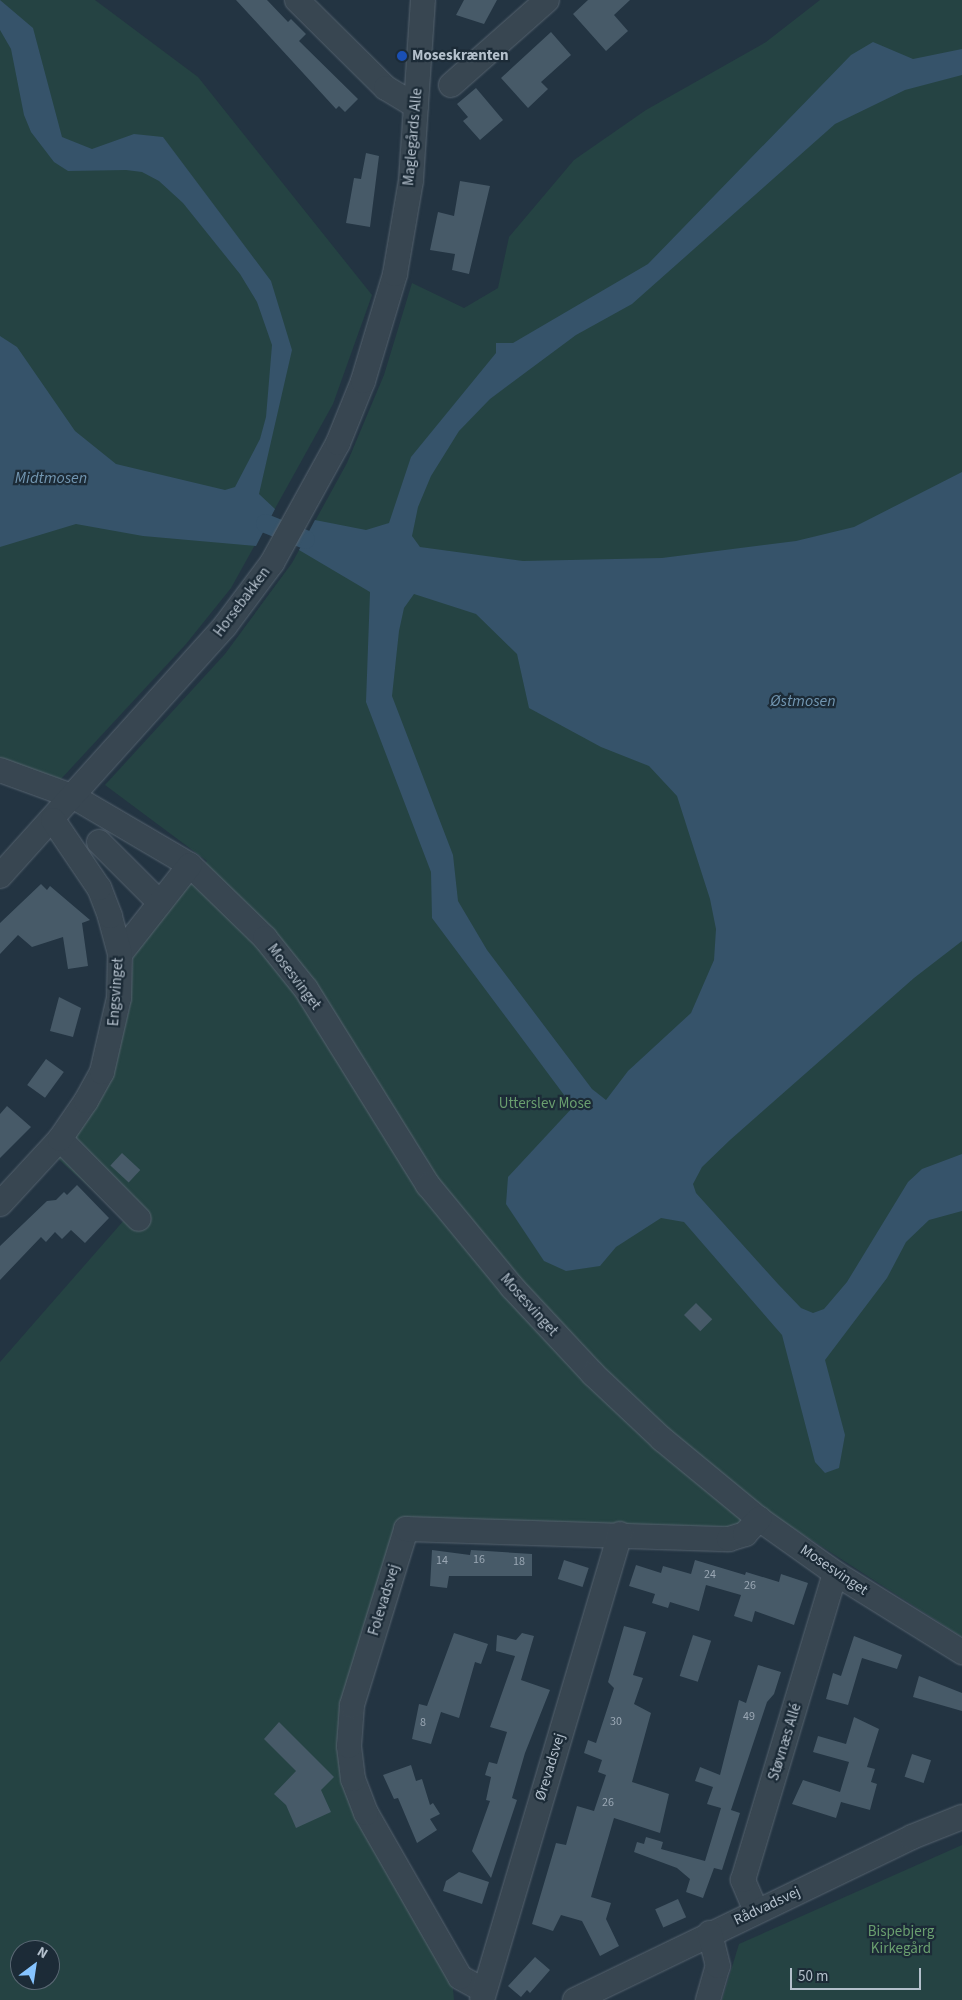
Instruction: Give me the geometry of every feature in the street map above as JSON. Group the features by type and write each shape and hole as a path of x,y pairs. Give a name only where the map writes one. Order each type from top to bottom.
{"street":[{"path":"298,0 386,88 416,106"},
{"name":"Maglegårds Alle","path":"395,274 410,180 423,0"},
{"path":"452,85 547,0"},
{"name":"Horsebakken","path":"0,876 188,672 272,563 307,503 363,381 395,274"},
{"name":"Mosesvinget","path":"0,770 74,797 190,865 265,938 306,989 428,1185 512,1287 593,1374 655,1433 759,1519 835,1573 962,1652"},
{"name":"Engsvinget","path":"0,1204 60,1138 102,1072 115,1027 120,954 99,888 53,820"},
{"path":"98,842 160,903"},
{"path":"120,954 190,865"},
{"path":"60,1138 139,1219"},
{"name":"Folevadsvej","path":"482,1995 460,1976 366,1813 353,1779 348,1746 352,1705 406,1529 729,1538 746,1534 759,1519"},
{"name":"Ørevadsvej","path":"482,1995 620,1534"},
{"name":"Støvnæs Allé","path":"756,1911 743,1880 835,1573"},
{"name":"Rådvadsvej","path":"575,2000 756,1911 962,1816"},
{"path":"708,2000 718,1966 710,1933"}],"green space":[{"path":"0,0 95,0 198,77 372,295 333,404 231,588 186,644 61,779 0,761"},
{"name":"Utterslev Mose","path":"820,0 962,0 962,1637 776,1517 733,1527 407,1519 341,1751 452,1979 454,2000 0,2000 0,1362 125,1219 56,1157 118,1052 130,1006 133,957 207,861 105,785 225,654 292,563 347,463 384,375 412,283 464,308 498,288 509,237 574,160 646,110 766,42"},
{"name":"Bispebjerg Kirkegård","path":"962,1845 962,2000 722,2000 739,1944"}],"water":[{"name":"Midtmosen","path":"0,0 33,28 62,137 92,149 134,134 163,137 271,281 292,350 259,494 275,509 256,546 143,536 76,524 0,547 0,336 17,347 75,431 116,464 225,490 235,487 260,439 266,417 272,345 257,302 240,274 183,203 159,181 142,172 126,170 68,171 54,162 31,132 24,115 11,49 0,30"},
{"name":"Østmosen","path":"873,42 913,59 962,49 962,75 905,90 835,124 632,304 576,335 490,399 459,431 431,476 418,507 412,536 420,547 523,561 662,558 796,541 854,527 962,472 962,941 914,978 730,1140 702,1167 693,1184 696,1193 778,1284 801,1308 813,1313 824,1309 847,1282 908,1182 922,1169 962,1154 962,1211 929,1220 906,1242 887,1278 825,1360 845,1435 839,1468 825,1473 815,1462 782,1335 684,1222 661,1218 616,1247 600,1266 566,1271 544,1261 506,1204 508,1177 573,1107 432,918 431,872 366,702 370,592 299,550 315,520 366,530 389,523 411,457 496,353 496,343 513,343 648,264 851,55","holes":["414,594 476,614 517,654 529,708 601,747 649,766 677,796 710,899 716,929 714,960 691,1013 628,1071 606,1100 592,1089 487,950 458,901 453,855 392,696 399,631 404,608"]}],"building":[{"path":"236,0 267,0 288,22 291,19 306,34 299,41 358,99 345,112 339,106 336,109"},
{"path":"464,0 497,0 484,24 456,15"},
{"path":"588,0 630,0 614,15 628,31 606,51 573,14"},
{"path":"551,32 571,55 541,82 548,89 528,108 501,78"},
{"path":"476,88 503,120 480,140 463,121 468,117 457,104"},
{"path":"366,153 379,156 370,227 346,223 354,178 361,179"},
{"path":"460,181 490,186 469,274 452,270 455,254 430,250 438,212 454,216"},
{"path":"41,884 47,890 50,886 90,920 82,923 88,966 68,969 63,937 32,947 18,935 0,954 0,923"},
{"path":"59,997 81,1008 73,1037 50,1031"},
{"path":"46,1059 64,1072 45,1098 27,1085"},
{"path":"7,1106 31,1127 0,1158 0,1114"},
{"path":"122,1153 140,1170 129,1182 110,1165"},
{"path":"77,1185 109,1218 85,1243 71,1230 62,1239 55,1232 46,1242 41,1237 0,1280 0,1246 47,1201 56,1200 64,1192 67,1195"},
{"path":"696,1303 712,1319 700,1331 684,1315"},
{"path":"432,1550 470,1555 471,1550 532,1554 532,1576 449,1576 447,1588 430,1586"},
{"path":"564,1560 589,1568 583,1587 558,1579"},
{"path":"695,1560 745,1575 746,1572 779,1582 781,1574 808,1583 794,1625 755,1611 752,1622 734,1616 741,1595 706,1585 699,1611 670,1602 668,1608 652,1603 655,1594 629,1586 636,1565 661,1573 663,1566 691,1574"},
{"path":"624,1626 646,1632 633,1675 643,1678 634,1704 651,1713 632,1782 669,1794 660,1833 614,1818 591,1897 611,1903 606,1919 619,1946 600,1956 582,1921 561,1915 553,1931 532,1924 556,1843 566,1845 577,1806 594,1811 606,1775 598,1772 602,1760 584,1753 588,1740 596,1743 614,1688 608,1682"},
{"path":"454,1633 488,1644 481,1664 475,1662 459,1718 441,1712 431,1744 412,1739 419,1704 427,1706"},
{"path":"522,1633 534,1636 521,1680 550,1690 525,1753 512,1798 517,1800 491,1878 472,1851 490,1801 486,1800 491,1777 485,1775 489,1762 497,1764 507,1732 490,1727 515,1656 496,1651 497,1635 516,1640"},
{"path":"693,1635 711,1641 698,1682 680,1676"},
{"path":"854,1636 902,1655 897,1669 862,1658 848,1705 826,1699 833,1673 841,1676"},
{"path":"758,1665 781,1672 774,1694 767,1702 731,1810 740,1813 722,1870 714,1868 703,1898 686,1892 690,1879 677,1868 634,1852 637,1842 644,1844 646,1837 663,1842 661,1849 705,1861 721,1808 707,1804 713,1787 695,1781 700,1767 720,1775 739,1700 746,1703"},
{"path":"919,1676 962,1693 962,1711 913,1697"},
{"path":"854,1717 879,1729 867,1767 875,1769 871,1782 877,1784 870,1810 841,1802 836,1818 792,1804 803,1780 840,1792 849,1762 813,1752 818,1736 846,1744"},
{"path":"279,1722 334,1777 321,1790 331,1812 296,1828 286,1805 274,1794 296,1771 264,1739"},
{"path":"912,1754 931,1760 924,1783 905,1777"},
{"path":"411,1765 416,1781 422,1779 430,1805 433,1803 440,1814 430,1819 437,1830 417,1843 398,1798 394,1799 383,1775"},
{"path":"459,1872 489,1882 482,1904 443,1891 446,1881"},
{"path":"678,1899 686,1917 663,1927 655,1909"},
{"path":"535,1957 550,1970 530,1993 527,1990 521,1997 508,1986"}],"waterway":[{"path":"265,523 305,539"}],"place":[{"name":"Moseskrænten","path":"402,56"}]}
